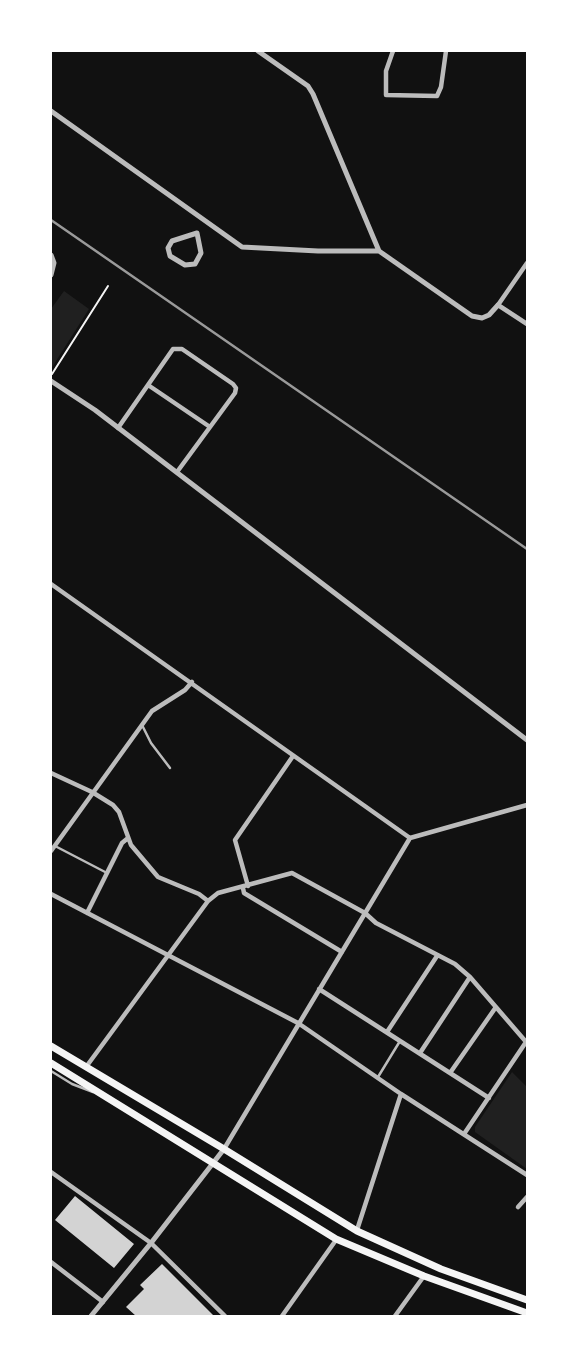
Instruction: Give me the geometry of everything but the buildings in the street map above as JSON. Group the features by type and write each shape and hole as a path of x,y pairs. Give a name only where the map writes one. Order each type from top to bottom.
{"main road":[{"path":"51,1046 356,1231 441,1269 527,1300"},
{"path":"51,1063 336,1239 516,1313 527,1314"}],"street":[{"path":"258,51 308,86 313,94 379,251 472,316 482,318 498,305 527,263"},
{"path":"393,51 386,71 386,95 437,96 441,87 446,51"},
{"path":"51,111 243,247 379,251"},
{"path":"197,233 200,256 195,264 185,265 170,256 168,248 172,241 197,233 205,221"},
{"path":"51,255 54,263 51,275"},
{"path":"498,305 527,324"},
{"path":"118,428 171,351 179,348 233,384 235,393 177,472"},
{"path":"51,379 527,740"},
{"path":"148,385 210,427"},
{"path":"51,584 410,838"},
{"path":"53,848 153,709 185,690 191,682"},
{"path":"293,756 235,840 244,893 342,952"},
{"path":"51,774 92,792 117,809 128,838 158,877 199,894 208,901"},
{"path":"91,1316 224,1149 410,838 527,805"},
{"path":"87,913 122,844 128,838"},
{"path":"86,1068 208,901 218,892 292,873 365,913 376,923 455,964 470,977 527,1042 464,1133"},
{"path":"51,894 298,1023 401,1094 527,1175"},
{"path":"387,1032 437,956"},
{"path":"420,1053 470,977"},
{"path":"319,989 489,1098"},
{"path":"450,1073 496,1007"},
{"path":"356,1231 401,1094"},
{"path":"51,1172 151,1243 225,1316"},
{"path":"518,1207 527,1197"},
{"path":"282,1316 336,1239"},
{"path":"51,1262 103,1302"},
{"path":"395,1316 424,1276"}],"lane":[{"path":"142,725 151,743 170,768"},
{"path":"53,848 107,873"},
{"path":"378,1077 400,1041"},
{"path":"51,1071 72,1084 103,1095"}],"path":[{"path":"51,379 108,286"}],"shaded area":[{"path":"64,291 89,309 51,369 51,309"},
{"path":"512,1072 527,1087 527,1169 475,1132 475,1127"}],"railway":[{"path":"51,220 527,549"}]}
